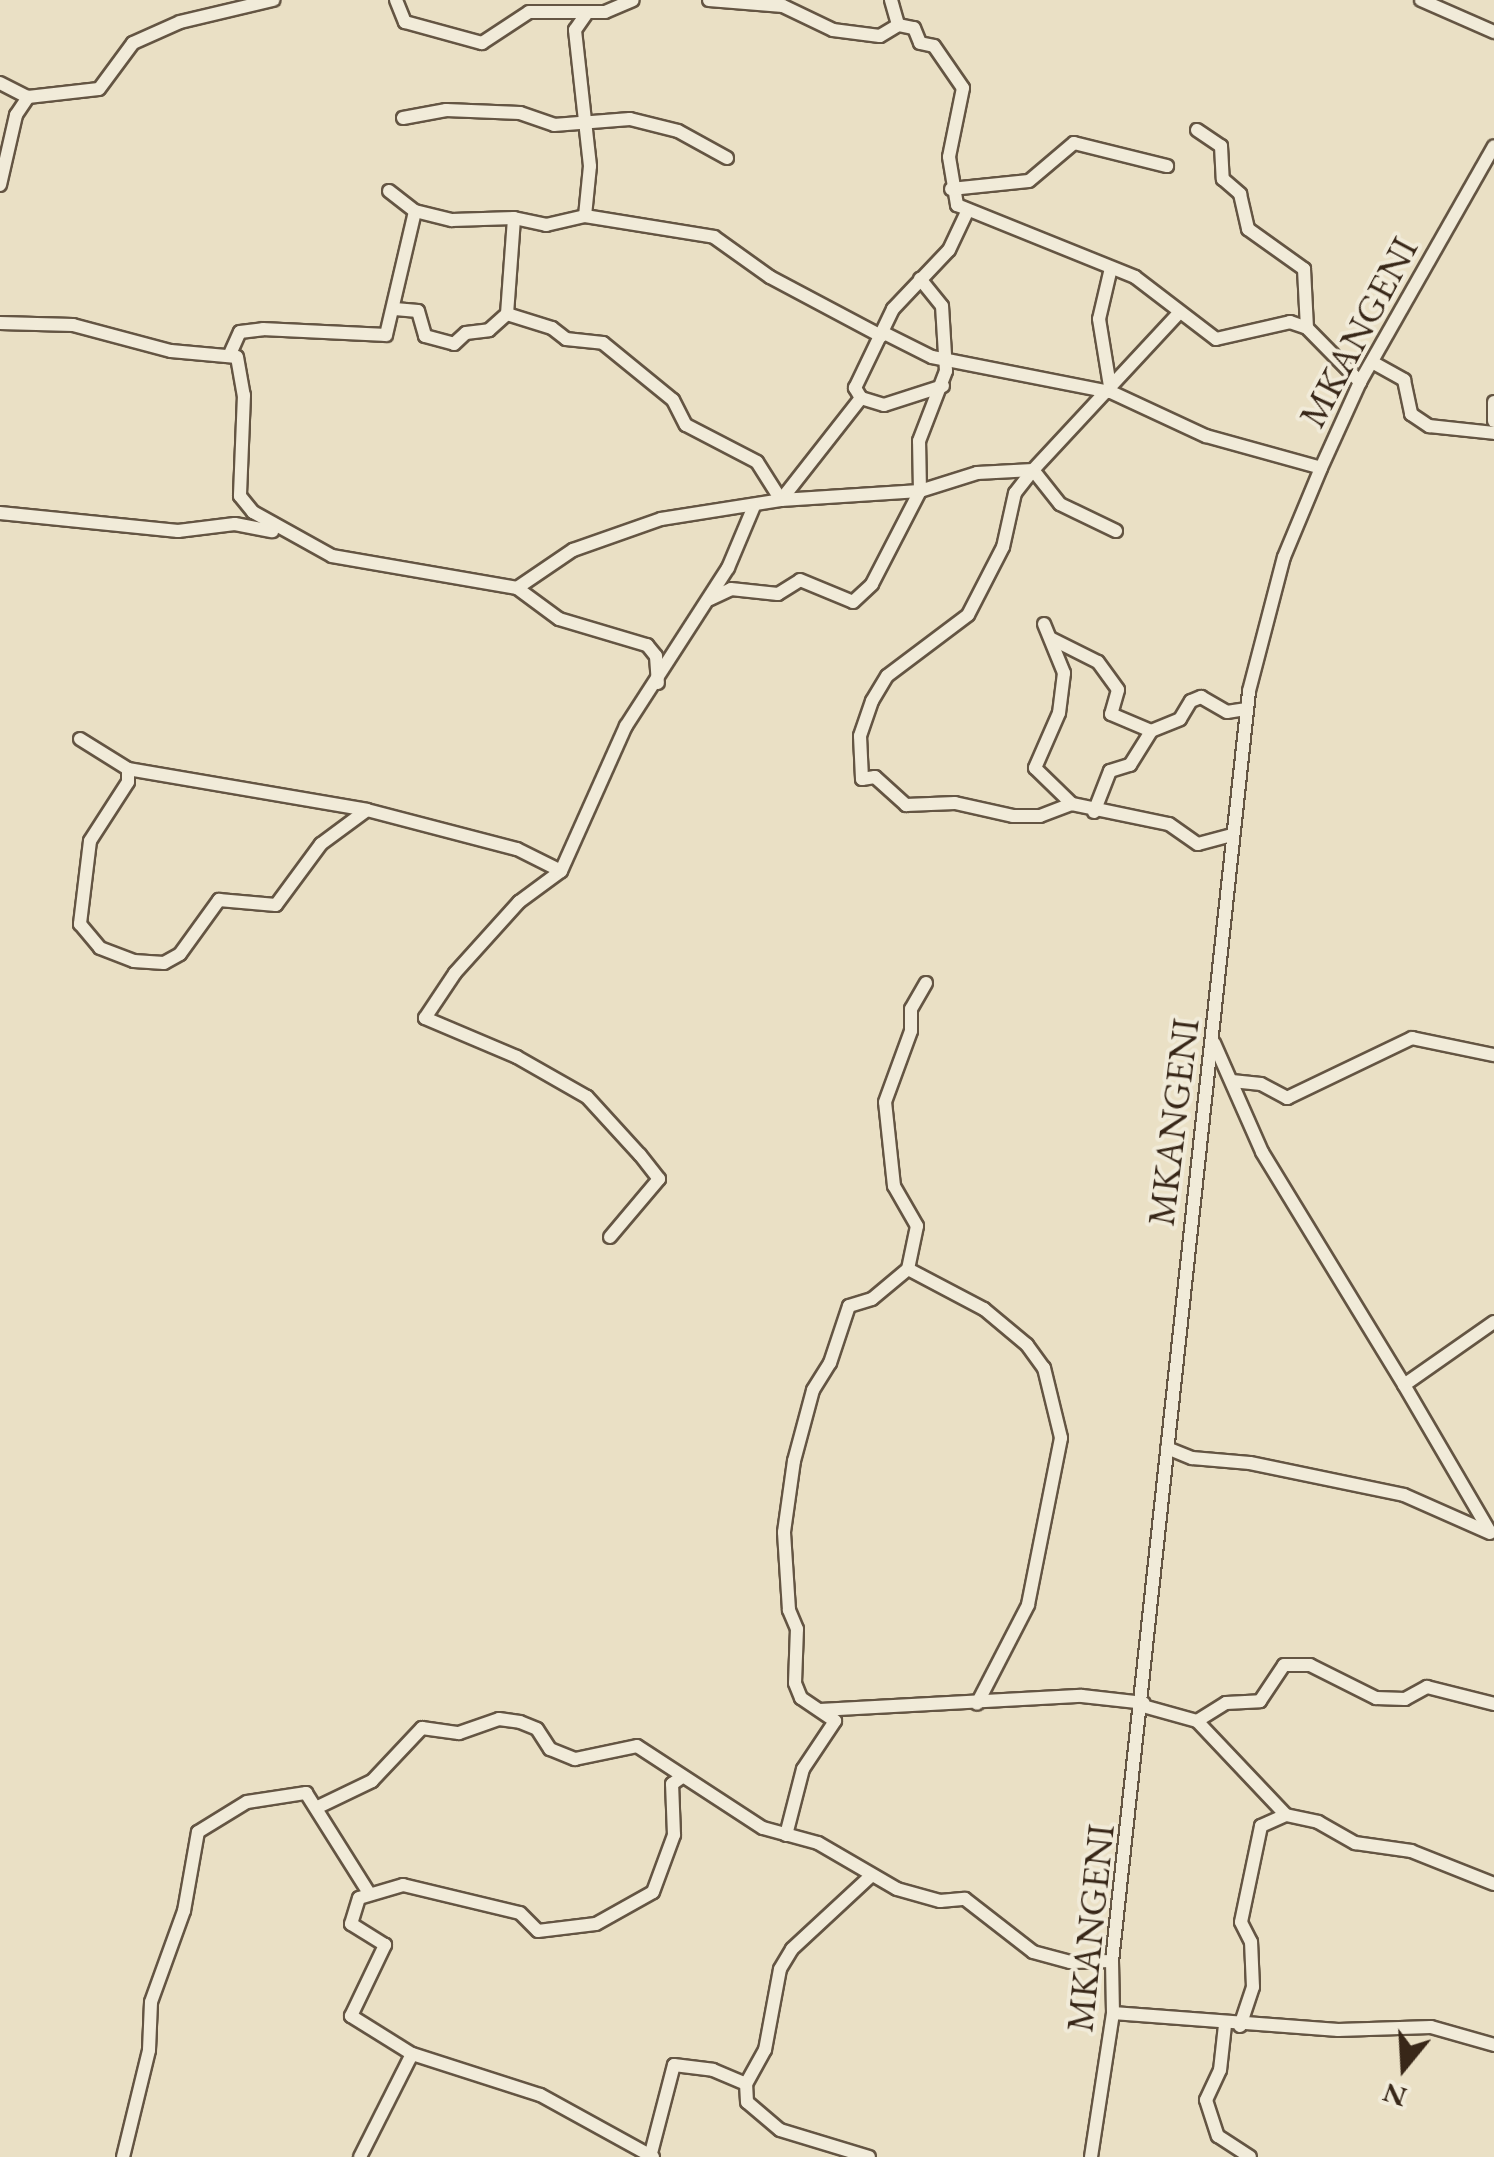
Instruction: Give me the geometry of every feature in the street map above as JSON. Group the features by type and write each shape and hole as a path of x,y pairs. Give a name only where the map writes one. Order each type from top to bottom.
{"street":[{"path":"0,83 28,98 98,88 133,43 180,22 221,17 242,4 273,0"},
{"path":"396,0 405,22 482,42 529,12 590,12"},
{"path":"585,216 590,166 576,30 580,16 633,0"},
{"path":"708,0 782,6 833,30 880,36 898,26 914,28 920,43 934,46 963,88 950,157 951,189 967,212 1134,278 1216,339 1290,322 1307,328"},
{"path":"891,0 898,26"},
{"path":"1421,0 1494,32"},
{"path":"0,185 16,115 28,98"},
{"path":"404,118 446,110 520,113 554,125 584,118 630,119 678,131 727,158"},
{"path":"1197,130 1221,146 1223,179 1240,194 1248,229 1304,269 1307,328 1326,354 1360,382"},
{"path":"951,189 1029,181 1074,143 1167,166"},
{"name":"MKANGENI","path":"1091,2157 1113,2013 1112,1961 1144,1704 1167,1448 1247,709 1284,557 1320,468 1360,382 1494,146"},
{"path":"389,191 415,211 452,220 514,218 546,224 585,216 729,242 770,277 914,352 1112,392 1206,436 1320,468"},
{"path":"230,354 240,332 263,329 386,335 415,211"},
{"path":"860,398 856,388 881,334 920,279 949,250 967,212"},
{"path":"507,314 514,218"},
{"path":"1111,268 1099,319 1112,392"},
{"path":"708,600 731,589 778,594 800,580 854,602 902,536 920,491 919,441 943,386 947,359 942,306 920,279"},
{"path":"394,309 418,311 425,336 454,344 507,314 552,328 566,339 603,344 672,400 686,425 757,462 773,478 782,500"},
{"path":"1072,804 1040,816 1013,816 955,802 906,805 875,776 862,779 862,723 886,676 968,615 1003,547 1015,494 1112,392 1178,314"},
{"path":"0,323 74,326 172,351 237,356 244,396 240,496 253,512 348,560 517,588 559,619 647,644 656,656 658,686"},
{"path":"1372,362 1404,380 1412,414 1429,426 1494,434"},
{"path":"860,398 884,405 943,386"},
{"path":"782,500 860,398"},
{"path":"1494,402 1494,421"},
{"path":"517,588 604,536 660,519 782,500 920,491 977,473 1034,470"},
{"path":"1034,470 1060,504 1116,531"},
{"path":"610,1237 616,1224 654,1191 659,1179 640,1156 587,1097 517,1057 425,1018 455,973 519,902 561,871 626,726 658,686 708,600 754,506"},
{"path":"0,514 178,531 235,524 290,534"},
{"path":"1044,624 1064,672 1059,713 1035,768 1072,804 1094,812 1169,824 1198,844 1231,835"},
{"path":"1052,640 1098,662 1118,690 1111,714 1151,731"},
{"path":"1094,812 1110,771 1130,765 1151,731 1180,718 1191,701 1202,698 1226,712 1247,709"},
{"path":"80,739 128,769 366,810 517,848 561,871"},
{"path":"128,769 128,782 90,841 78,914 100,948 134,961 164,963 180,954 219,900 276,904 321,844 366,810"},
{"path":"786,1834 803,1769 835,1721 801,1698 793,1666 797,1629 788,1600 784,1532 794,1461 814,1390 830,1364 849,1306 872,1299 908,1269 916,1226 894,1186 885,1102 911,1031 911,1009 926,983"},
{"path":"1232,1081 1262,1084 1287,1098 1412,1038 1494,1055"},
{"path":"1213,1042 1262,1152 1492,1536"},
{"path":"908,1269 984,1308 1027,1345 1044,1368 1061,1438 1028,1605 977,1704"},
{"path":"1404,1384 1494,1322"},
{"path":"1167,1448 1192,1458 1250,1463 1404,1495 1492,1536"},
{"path":"1197,1722 1226,1702 1260,1700 1284,1665 1310,1665 1376,1698 1404,1698 1426,1687 1494,1704"},
{"path":"820,1710 1123,1696 1197,1722 1286,1816"},
{"path":"318,1807 372,1782 422,1728 459,1733 499,1719 538,1729 550,1749 575,1758 637,1746 763,1828 818,1843 872,1875 940,1901 966,1899 1033,1952 1070,1962 1112,1961"},
{"path":"682,1778 672,1784 674,1834 653,1892 596,1924 538,1931 520,1913 415,1886 369,1892 359,1898 351,1924 385,1946 351,2016 412,2054 540,2094 651,2156 674,2065 714,2070 746,2084"},
{"path":"123,2157 149,2050 151,2002 184,1912 198,1832 247,1802 306,1793 369,1892"},
{"path":"1250,2157 1218,2136 1206,2100 1220,2070 1232,2025 1253,1987 1251,1942 1241,1922 1249,1864 1261,1826 1286,1816 1318,1822 1355,1844 1412,1851 1494,1884"},
{"path":"869,2157 780,2130 747,2102 746,2084 765,2050 780,1969 792,1949 872,1875"},
{"path":"1113,2013 1164,2013 1232,2025 1431,2027 1494,2045"},
{"path":"360,2157 412,2054"}]}
